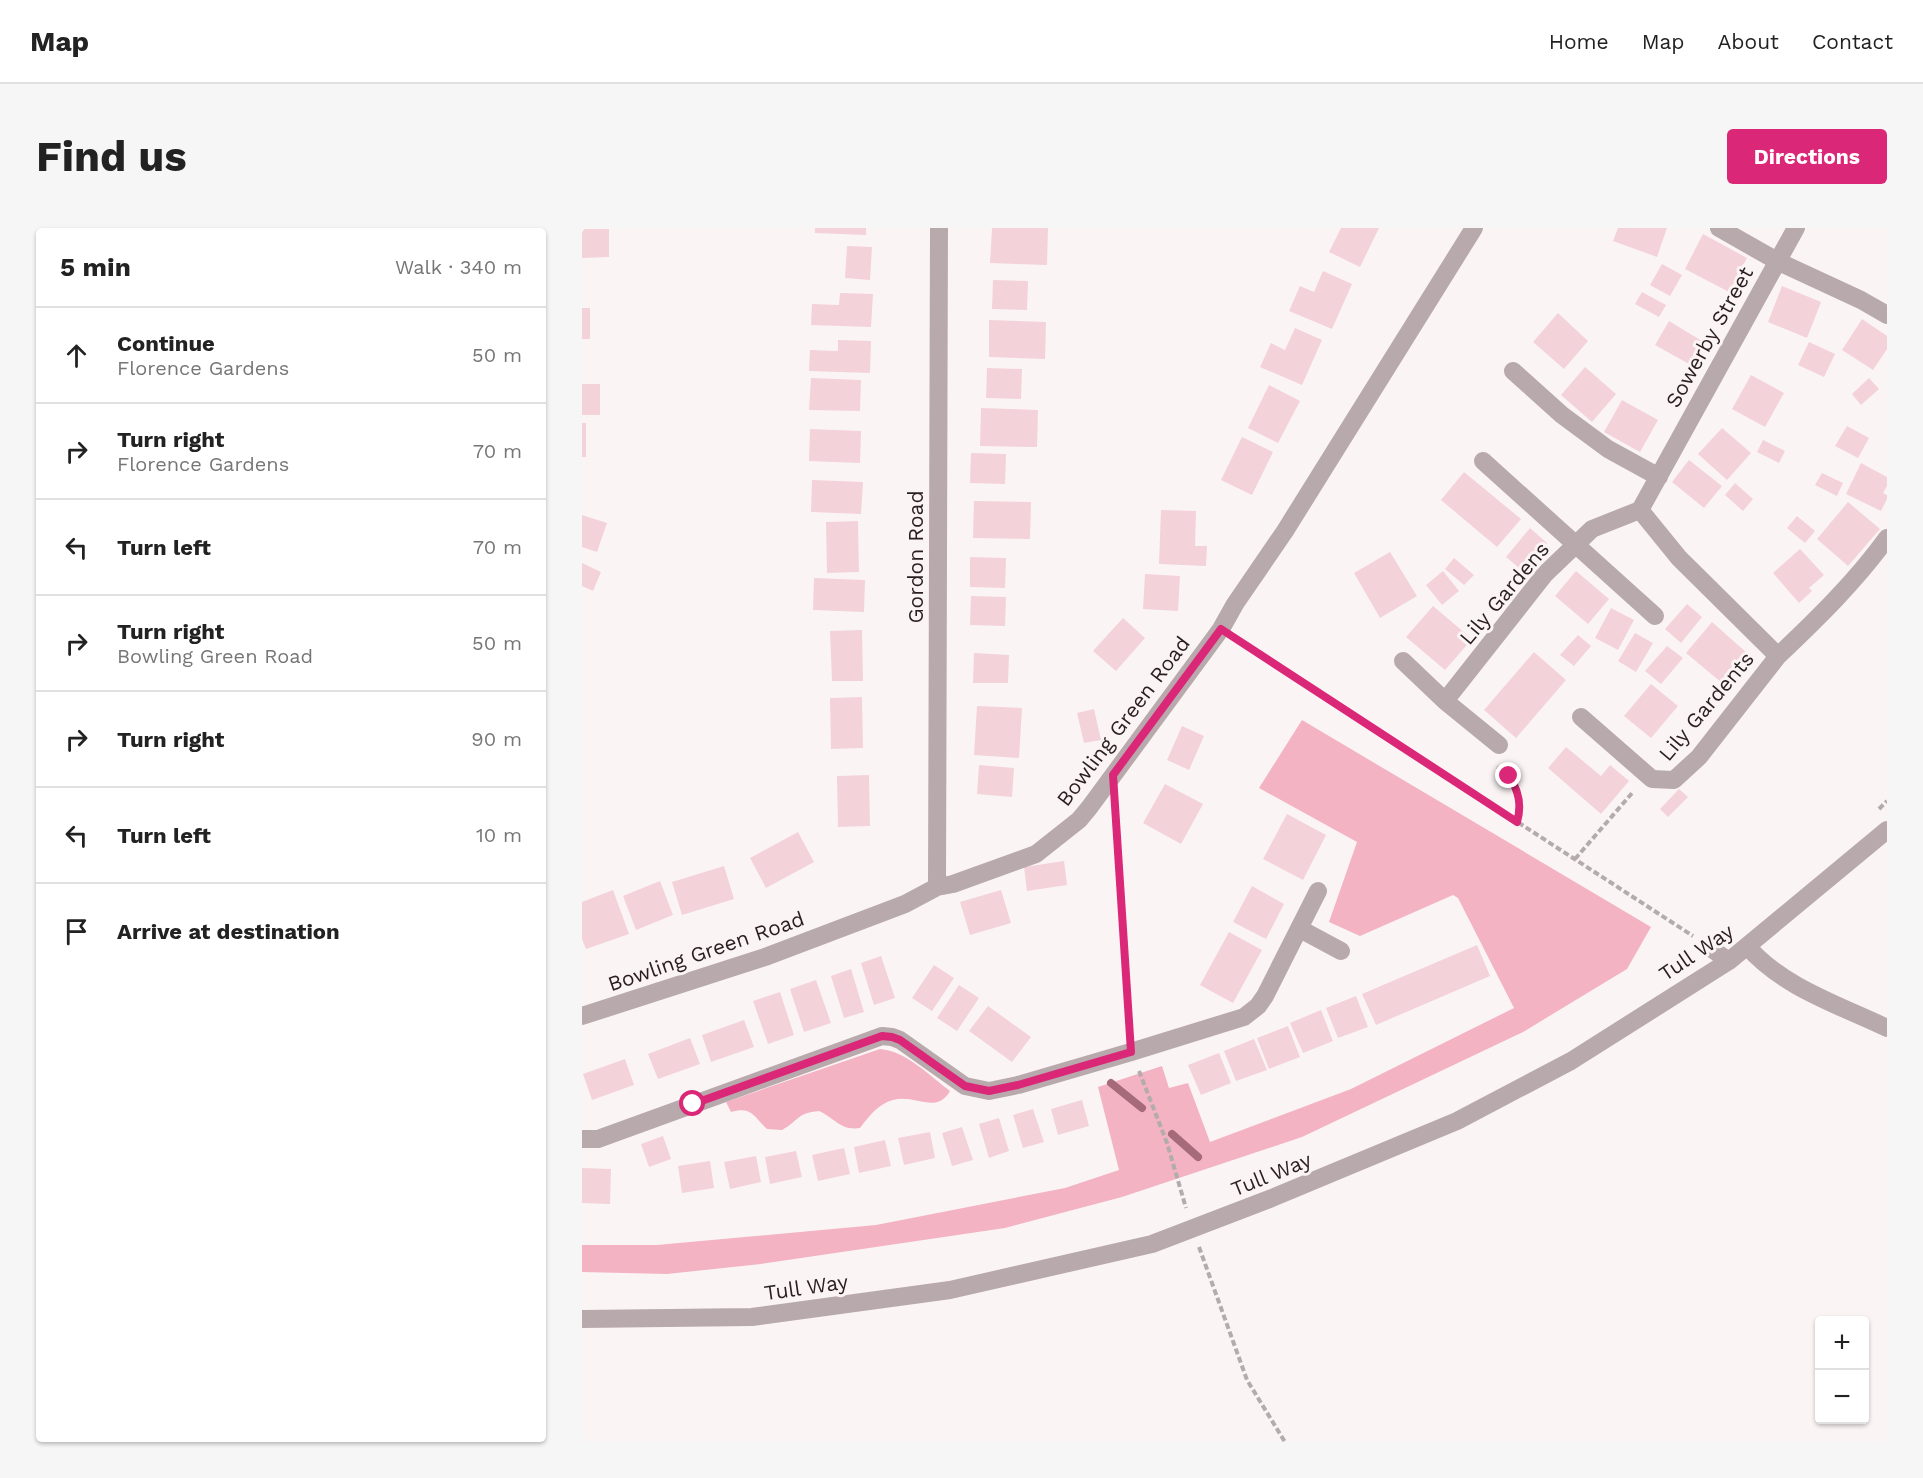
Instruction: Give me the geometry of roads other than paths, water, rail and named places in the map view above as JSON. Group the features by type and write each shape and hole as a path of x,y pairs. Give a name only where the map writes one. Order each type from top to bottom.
{"street":[{"name":"Gordon Road","path":"937,887 939,228"},
{"name":"Bowling Green Road","path":"582,1016 765,957 905,904 937,887 953,884 1036,854 1079,820 1221,629 1235,604 1285,531 1474,228"},
{"path":"1719,228 1778,261 1861,300 1887,315"},
{"name":"Sowerby Street","path":"1661,473 1796,228"},
{"path":"1513,371 1562,415 1608,449 1661,473 1640,510 1678,558 1778,656 1818,618 1887,538"},
{"path":"1483,461 1655,616"},
{"name":"Lily Gardens","path":"1444,701 1545,574 1592,529 1640,510"},
{"name":"Lily Gardents","path":"1581,717 1652,779 1674,780 1699,757 1778,656"},
{"path":"1403,662 1444,701 1495,742"},
{"name":"Tull Way","path":"582,1319 752,1317 950,1290 1152,1244 1272,1198 1456,1121 1571,1060 1729,961 1887,830"},
{"path":"582,1139 598,1139 882,1036 900,1040 965,1086 984,1091 1018,1085 1244,1017 1265,996 1318,891"},
{"path":"1300,929 1341,951"},
{"path":"1747,946 1758,959 1789,982 1887,1028"},
{"path":"1709,947 1729,961"}],"waterway":[{"path":"1111,1083 1142,1108"},
{"path":"1172,1134 1198,1157"}]}
